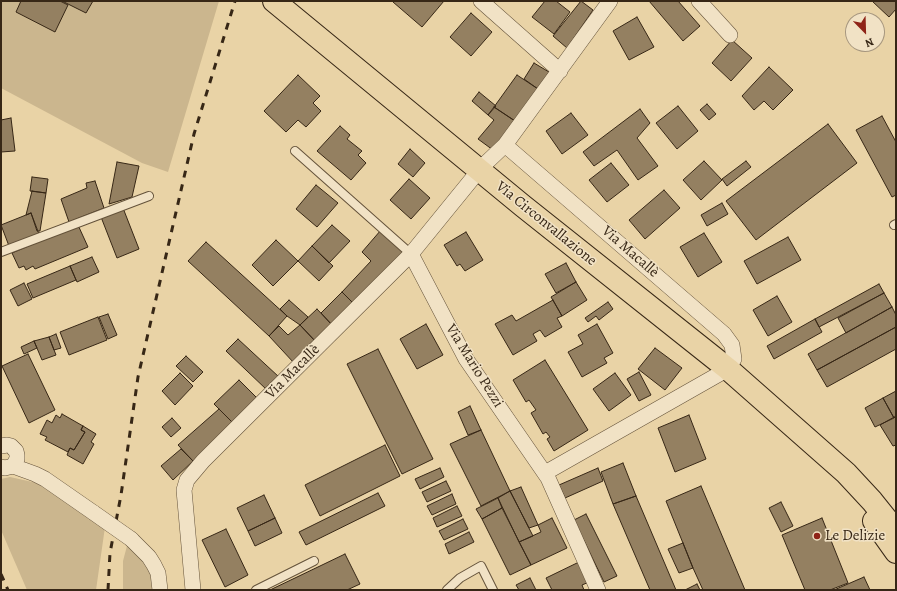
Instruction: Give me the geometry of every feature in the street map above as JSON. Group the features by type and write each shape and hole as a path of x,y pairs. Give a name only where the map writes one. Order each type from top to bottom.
{"main road":[{"name":"Via Circonvallazione","path":"278,4 523,206 728,369 846,473 872,501 896,531"},
{"name":"Via Circonvallazione","path":"817,448 896,552"}],"street":[{"path":"481,1 560,71"},
{"path":"486,163 505,145 610,1"},
{"path":"699,1 730,35"},
{"name":"Via Macallè","path":"505,145 724,334 732,345 734,359 728,369"},
{"name":"Via Macallè","path":"193,590 184,490 187,480 203,461 411,254 472,179"},
{"name":"Via Mario Pezzi","path":"411,254 466,358 545,473 598,590"},
{"path":"545,473 728,369"},
{"path":"2,443 11,446 16,451 17,459 7,466"},
{"path":"7,466 35,474 45,479 131,539 154,564 158,574 160,590"}],"lane":[{"path":"295,150 411,254"},
{"path":"1,252 149,196"},
{"path":"256,590 314,561"},
{"path":"448,590 460,578 481,566 492,590"}],"shaded area":[{"path":"1,1 219,1 168,172 142,163 1,88"},
{"path":"10,477 37,483 105,527 96,590 27,590 1,530 1,479"},
{"path":"128,542 151,567 152,590 123,590 123,561"}],"building":[{"path":"21,1 60,1 68,5 55,32 16,12"},
{"path":"62,1 93,1 86,13"},
{"path":"444,1 422,27 393,2"},
{"path":"545,1 556,1 570,12 554,34 532,17"},
{"path":"581,1 593,10 567,48 553,36"},
{"path":"649,1 678,1 700,26 683,41"},
{"path":"872,1 896,1 896,9 889,17"},
{"path":"471,13 492,32 471,56 450,37"},
{"path":"637,17 654,47 629,60 613,31"},
{"path":"732,40 752,58 731,81 712,63"},
{"path":"534,63 549,72 538,89 524,79"},
{"path":"769,67 793,90 773,110 764,101 754,110 742,96"},
{"path":"298,75 320,96 313,103 321,111 306,127 298,120 286,132 264,111"},
{"path":"517,75 538,89 515,121 494,107"},
{"path":"479,92 496,106 488,115 472,101"},
{"path":"707,104 716,114 709,120 700,110"},
{"path":"678,106 698,131 677,149 656,123"},
{"path":"494,107 515,121 493,150 478,139 494,120 488,115"},
{"path":"640,109 650,123 637,138 658,166 638,180 617,150 594,166 583,152"},
{"path":"571,113 588,135 562,154 546,131"},
{"path":"882,116 896,142 896,195 892,197 856,130"},
{"path":"11,118 15,151 1,152 1,120"},
{"path":"828,124 857,163 756,240 726,201"},
{"path":"340,126 350,135 347,139 362,151 358,155 366,163 351,180 317,151"},
{"path":"410,149 425,163 413,177 398,164"},
{"path":"704,161 722,180 701,200 683,180"},
{"path":"746,161 751,167 727,186 722,179"},
{"path":"117,162 139,166 132,197 109,204"},
{"path":"611,163 629,185 607,202 589,180"},
{"path":"32,177 48,179 46,193 30,191"},
{"path":"409,179 430,198 411,219 390,200"},
{"path":"95,181 104,208 69,222 61,199 87,188 86,183"},
{"path":"316,185 338,203 317,227 296,209"},
{"path":"664,190 680,208 645,239 629,220"},
{"path":"32,191 46,193 40,231 37,231 31,213 26,215"},
{"path":"722,203 728,214 707,226 701,215"},
{"path":"123,208 139,249 117,258 101,217"},
{"path":"31,213 39,234 9,246 1,225"},
{"path":"78,225 88,247 35,269 33,266 26,270 24,266 19,268 12,253"},
{"path":"332,225 350,241 329,263 312,246"},
{"path":"381,230 404,251 355,305 342,292 371,261 362,252"},
{"path":"466,232 483,260 465,271 460,264 457,266 444,245"},
{"path":"704,233 722,262 698,277 680,247"},
{"path":"788,237 801,260 757,284 744,261"},
{"path":"276,240 298,261 273,286 252,265"},
{"path":"206,242 287,316 269,336 188,261"},
{"path":"312,246 333,266 319,281 298,261"},
{"path":"92,257 99,272 77,282 70,266"},
{"path":"566,263 576,282 556,293 545,274"},
{"path":"70,266 76,280 33,298 27,284"},
{"path":"576,282 587,300 562,316 551,297"},
{"path":"24,283 32,299 18,306 10,290"},
{"path":"879,284 884,293 819,327 815,319"},
{"path":"342,292 355,305 333,326 321,313"},
{"path":"884,293 892,307 846,333 838,318"},
{"path":"777,296 792,322 768,336 753,310"},
{"path":"289,300 308,317 300,325 280,309"},
{"path":"553,300 562,316 557,318 562,327 545,337 540,330 533,334 537,341 513,355 495,324 512,315 516,321"},
{"path":"608,302 613,309 599,320 596,316 588,322 585,318"},
{"path":"892,307 896,315 896,327 817,370 808,354"},
{"path":"317,309 333,326 316,342 300,325"},
{"path":"108,314 117,335 108,339 99,317"},
{"path":"98,317 107,340 69,355 60,332"},
{"path":"815,319 822,332 774,359 767,346"},
{"path":"426,324 443,355 417,369 400,339"},
{"path":"597,324 613,353 604,358 607,363 582,377 568,352 583,344 578,335"},
{"path":"300,325 316,342 294,363 269,336 279,326 288,335"},
{"path":"896,327 896,349 827,387 817,370"},
{"path":"56,334 61,348 54,350 49,337"},
{"path":"49,337 56,355 42,360 34,341"},
{"path":"238,339 279,377 267,390 226,351"},
{"path":"34,341 37,348 24,354 21,347"},
{"path":"655,348 682,368 665,390 638,369"},
{"path":"378,349 433,459 402,474 347,364"},
{"path":"28,354 55,410 29,423 2,366"},
{"path":"186,356 203,372 193,382 176,366"},
{"path":"545,360 588,430 554,451 547,439 550,437 546,432 543,434 531,413 536,410 529,400 526,402 513,380"},
{"path":"639,372 651,395 639,401 627,379"},
{"path":"180,373 193,386 175,405 162,391"},
{"path":"615,373 631,395 609,411 593,389"},
{"path":"239,380 259,400 234,424 214,404"},
{"path":"896,391 896,416 894,418 883,398"},
{"path":"883,398 894,418 875,427 865,408"},
{"path":"470,406 481,430 468,435 458,412"},
{"path":"219,409 234,424 193,461 178,445"},
{"path":"62,414 83,426 81,430 85,432 74,450 70,448 68,452 45,440 47,437 40,434 47,420 52,423 56,415 60,418"},
{"path":"689,415 706,459 675,472 658,428"},
{"path":"896,416 896,445 893,446 880,425"},
{"path":"172,418 181,428 171,437 162,427"},
{"path":"83,426 96,434 91,442 94,444 83,464 67,455 70,448 74,450 85,432 81,430"},
{"path":"481,430 510,491 481,506 450,444"},
{"path":"385,445 400,476 320,516 305,485"},
{"path":"181,449 193,461 173,480 161,466"},
{"path":"623,463 636,496 613,504 601,472"},
{"path":"440,468 444,477 420,489 415,479"},
{"path":"598,468 603,481 565,498 559,485"},
{"path":"446,481 451,491 427,502 422,492"},
{"path":"701,486 745,590 703,590 693,568 666,501"},
{"path":"521,487 538,525 529,528 510,491"},
{"path":"510,491 533,536 519,542 498,498"},
{"path":"378,493 385,506 306,545 299,532"},
{"path":"452,494 456,504 432,515 427,506"},
{"path":"264,495 275,518 248,531 237,508"},
{"path":"636,496 676,590 650,590 613,504"},
{"path":"498,498 502,508 482,519 476,509"},
{"path":"781,502 793,526 781,532 769,508"},
{"path":"457,506 462,516 437,527 433,518"},
{"path":"502,508 531,565 510,575 482,519"},
{"path":"586,514 617,576 604,582 574,520"},
{"path":"275,518 282,533 255,546 248,531"},
{"path":"552,518 567,548 531,565 519,542 541,532 538,525"},
{"path":"822,518 848,583 830,590 805,590 782,535"},
{"path":"463,519 468,529 444,540 439,531"},
{"path":"226,529 248,575 225,587 202,540"},
{"path":"469,532 474,542 449,554 445,544"},
{"path":"683,543 693,568 679,573 668,549"},
{"path":"345,554 360,584 347,590 270,590"},
{"path":"579,562 589,582 582,585 584,590 552,590 546,578"},
{"path":"864,577 870,590 834,590"},
{"path":"530,578 536,590 519,590 516,585"},
{"path":"697,584 700,590 685,590"}],"railway":[{"path":"108,590 110,553 121,495 138,377 194,134 235,1"},
{"path":"1,574 8,590"}],"place":[{"name":"Le Delizie","path":"817,536"}]}
